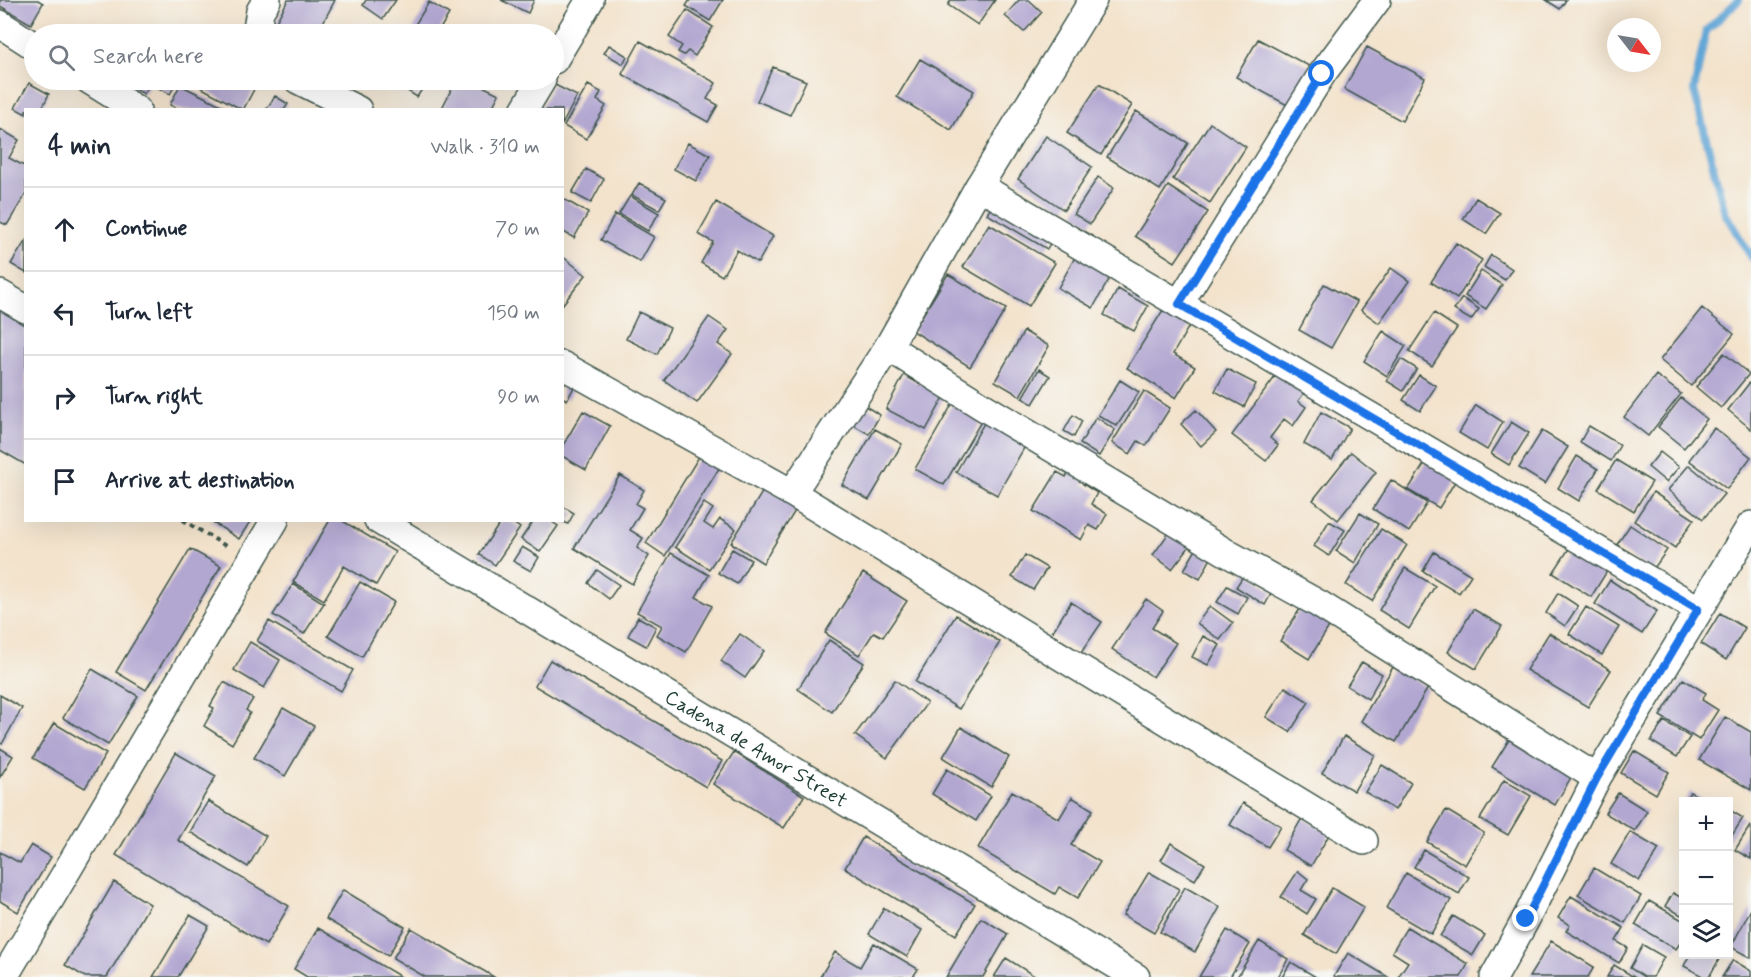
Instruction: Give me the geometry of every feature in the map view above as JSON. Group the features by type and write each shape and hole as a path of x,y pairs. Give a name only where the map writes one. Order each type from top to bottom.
{"street":[{"path":"258,24 261,11 267,0"},
{"path":"564,43 590,0"},
{"path":"792,493 888,347 979,186 1093,0"},
{"path":"1179,304 1322,74 1377,0"},
{"path":"0,24 24,40"},
{"path":"104,90 134,108"},
{"path":"318,90 354,108"},
{"path":"525,108 536,90"},
{"path":"979,186 1698,609"},
{"path":"0,294 24,308"},
{"path":"888,347 1227,553 1319,604 1597,778"},
{"path":"564,366 792,493 1364,841"},
{"path":"4,977 274,522"},
{"name":"Cadena de Amor Street","path":"381,522 1136,977"},
{"path":"1494,977 1597,778 1751,525"}],"path":[{"path":"186,522 251,562"}],"building":[{"path":"0,0 38,0 43,3 31,24 0,6"},
{"path":"288,0 335,0 322,24 275,24"},
{"path":"366,0 396,0 383,19 363,5"},
{"path":"501,0 534,0 528,13"},
{"path":"690,0 723,0 710,21 686,6"},
{"path":"951,0 995,0 978,25 948,5"},
{"path":"1019,0 1029,0 1042,12 1024,32 1005,16"},
{"path":"1546,0 1566,0 1560,9"},
{"path":"429,2 449,14 443,24 415,24"},
{"path":"687,10 713,27 695,56 688,51 684,55 678,52 682,46 669,37"},
{"path":"1258,39 1311,67 1289,106 1236,77"},
{"path":"640,41 716,83 707,99 718,105 708,122 622,74"},
{"path":"609,45 627,56 623,64 604,53"},
{"path":"1367,47 1425,78 1402,121 1344,89"},
{"path":"920,59 974,91 951,130 897,97"},
{"path":"773,67 806,81 790,115 757,101"},
{"path":"1099,84 1132,105 1101,155 1067,133"},
{"path":"588,85 601,92 597,100 606,106 586,139 564,126"},
{"path":"25,90 42,90 49,94 42,108 24,108 24,113 15,108"},
{"path":"178,90 190,90 227,108 176,108 170,105"},
{"path":"206,90 254,90 244,108 239,108"},
{"path":"406,90 422,90 417,97"},
{"path":"451,90 491,90 499,94 492,108 442,108"},
{"path":"550,90 564,90 577,96 564,121 564,108 541,108"},
{"path":"275,96 288,104 285,108 267,108"},
{"path":"1136,111 1188,143 1160,190 1107,157"},
{"path":"1210,123 1246,147 1210,203 1173,179"},
{"path":"0,129 19,140 9,158 24,166 24,197 7,225 0,222"},
{"path":"1046,136 1092,167 1064,210 1018,179"},
{"path":"688,143 710,155 696,181 674,169"},
{"path":"586,169 604,179 591,203 572,193"},
{"path":"1098,177 1114,188 1090,224 1074,214"},
{"path":"639,183 666,198 659,210 632,195"},
{"path":"1168,186 1208,212 1175,262 1135,236"},
{"path":"630,196 659,213 648,231 619,214"},
{"path":"1476,198 1500,213 1486,234 1463,219"},
{"path":"564,199 588,213 574,238 564,232"},
{"path":"996,199 1055,234 1047,249 987,214"},
{"path":"716,202 773,236 758,263 737,250 722,276 701,263 713,242 698,234"},
{"path":"615,214 654,237 640,262 601,240"},
{"path":"989,224 1055,263 1029,306 963,267"},
{"path":"24,243 24,272 11,264"},
{"path":"1456,243 1482,260 1457,299 1431,282"},
{"path":"1078,252 1113,272 1093,308 1058,288"},
{"path":"1491,255 1512,269 1505,280 1484,267"},
{"path":"564,258 586,275 564,302"},
{"path":"1391,268 1409,281 1379,323 1361,310"},
{"path":"1481,271 1502,285 1486,309 1465,296"},
{"path":"948,274 1006,309 970,367 913,331"},
{"path":"1324,284 1357,302 1331,348 1299,330"},
{"path":"1118,289 1148,306 1134,331 1104,315"},
{"path":"1462,298 1479,309 1471,320 1454,310"},
{"path":"1702,308 1734,334 1691,386 1660,360"},
{"path":"0,310 24,325 24,464 0,450"},
{"path":"1163,310 1189,326 1173,354 1195,367 1176,398 1127,368"},
{"path":"639,312 670,328 657,354 626,339"},
{"path":"1434,313 1457,328 1432,366 1409,351"},
{"path":"709,317 728,330 718,344 732,354 697,403 664,380"},
{"path":"1024,331 1049,346 1020,396 995,381"},
{"path":"1383,331 1406,346 1387,376 1364,361"},
{"path":"1724,353 1749,374 1721,408 1696,387"},
{"path":"1401,359 1417,369 1403,391 1387,381"},
{"path":"1039,369 1050,376 1033,404 1022,398"},
{"path":"1227,369 1256,384 1244,407 1215,391"},
{"path":"564,372 578,380 567,400 564,398"},
{"path":"1278,373 1305,392 1298,401 1306,407 1293,426 1284,419 1270,438 1278,445 1266,461 1232,435"},
{"path":"904,375 921,385 926,376 949,388 926,430 886,409"},
{"path":"1419,375 1436,386 1420,411 1403,400"},
{"path":"1656,375 1681,394 1648,436 1624,417"},
{"path":"1120,380 1139,392 1117,426 1098,415"},
{"path":"1751,381 1751,429 1728,410"},
{"path":"1144,391 1170,408 1146,446 1138,441 1130,454 1112,443"},
{"path":"957,396 986,413 944,485 915,469"},
{"path":"1681,398 1707,419 1684,448 1658,427"},
{"path":"857,401 880,415 869,434 846,421"},
{"path":"1476,405 1503,422 1487,450 1459,433"},
{"path":"1196,410 1216,432 1201,446 1181,424"},
{"path":"583,411 610,426 586,470 564,457 564,444"},
{"path":"1321,412 1350,428 1332,460 1304,444"},
{"path":"1073,415 1082,421 1074,437 1064,431"},
{"path":"1096,417 1115,430 1099,456 1080,444"},
{"path":"987,418 1028,441 997,495 956,472"},
{"path":"1511,422 1529,433 1509,465 1491,454"},
{"path":"1589,426 1620,445 1611,461 1580,442"},
{"path":"1714,428 1751,457 1727,489 1689,460"},
{"path":"875,429 902,444 869,500 842,485"},
{"path":"1542,431 1568,447 1545,484 1519,468"},
{"path":"703,450 723,462 665,556 646,543"},
{"path":"1351,452 1376,472 1338,520 1313,500"},
{"path":"1660,452 1679,467 1666,482 1648,467"},
{"path":"1577,456 1598,469 1579,501 1558,488"},
{"path":"1616,460 1652,482 1634,511 1598,489"},
{"path":"1426,461 1456,480 1439,508 1408,490"},
{"path":"1689,465 1724,494 1703,519 1668,490"},
{"path":"1072,466 1088,475 1083,484 1097,493 1091,504 1107,514 1098,530 1089,525 1081,540 1033,511 1057,472 1066,477"},
{"path":"620,475 644,490 636,504 643,508 630,530 643,538 637,548 649,556 632,584 574,548"},
{"path":"1391,480 1427,503 1409,532 1373,509"},
{"path":"766,486 798,506 763,563 731,543"},
{"path":"1653,492 1694,519 1675,548 1634,521"},
{"path":"704,503 713,509 704,523 713,529 720,519 736,529 709,569 675,547"},
{"path":"564,507 574,513 568,524 564,522"},
{"path":"1360,513 1378,524 1355,563 1336,551"},
{"path":"1329,521 1345,530 1329,556 1314,546"},
{"path":"212,522 250,522 239,539"},
{"path":"329,522 344,522 395,552 376,585 344,566 324,600 293,582"},
{"path":"501,522 512,522 520,528 495,565 479,554"},
{"path":"533,522 552,522 558,526 540,552 521,539"},
{"path":"1630,525 1667,550 1652,571 1616,546"},
{"path":"1173,527 1193,542 1172,569 1153,555"},
{"path":"1381,529 1407,545 1372,601 1346,585"},
{"path":"1572,544 1609,568 1591,597 1553,573"},
{"path":"1198,546 1213,554 1200,579 1184,570"},
{"path":"522,547 539,557 531,571 513,561"},
{"path":"190,549 221,566 146,690 116,672"},
{"path":"732,549 751,560 737,584 718,573"},
{"path":"1434,552 1471,575 1459,593 1423,571"},
{"path":"671,553 709,575 696,597 712,606 686,652 657,635 662,626 637,612"},
{"path":"1025,555 1047,568 1033,590 1012,577"},
{"path":"1405,568 1435,586 1409,629 1379,610"},
{"path":"597,570 619,585 609,599 588,583"},
{"path":"1247,570 1272,592 1265,605 1236,587"},
{"path":"863,573 907,601 883,637 874,632 859,655 825,633"},
{"path":"1610,580 1657,611 1642,634 1595,604"},
{"path":"360,582 394,602 362,657 328,636"},
{"path":"293,584 324,603 304,634 273,615"},
{"path":"1227,586 1247,597 1238,614 1217,602"},
{"path":"1558,593 1578,606 1565,626 1546,613"},
{"path":"1146,599 1163,611 1152,628 1176,643 1153,677 1112,649"},
{"path":"1071,602 1102,622 1081,653 1051,634"},
{"path":"1303,604 1332,622 1309,659 1280,641"},
{"path":"1210,606 1233,623 1220,640 1197,623"},
{"path":"1586,607 1619,627 1602,655 1569,634"},
{"path":"1473,609 1502,626 1476,669 1448,652"},
{"path":"1720,613 1745,628 1726,660 1701,644"},
{"path":"956,615 1000,642 959,709 915,682"},
{"path":"638,617 656,627 646,646 628,636"},
{"path":"269,621 353,670 341,691 257,641"},
{"path":"1549,633 1611,670 1588,707 1526,670"},
{"path":"740,634 764,651 745,678 721,661"},
{"path":"1203,636 1220,645 1208,665 1192,657"},
{"path":"829,640 864,663 832,712 798,689"},
{"path":"250,642 280,660 264,688 234,670"},
{"path":"550,660 722,761 706,787 535,686"},
{"path":"1362,662 1382,674 1368,699 1347,686"},
{"path":"1393,667 1428,688 1396,742 1361,721"},
{"path":"92,669 138,696 108,745 63,718"},
{"path":"1683,679 1706,693 1702,700 1718,710 1699,740 1660,716"},
{"path":"895,680 927,703 887,758 855,735"},
{"path":"224,682 253,699 246,710 250,713 232,744 204,726 214,708 210,706"},
{"path":"1285,687 1309,702 1290,732 1266,717"},
{"path":"0,695 22,708 2,744 0,743"},
{"path":"283,708 314,726 285,776 254,758"},
{"path":"1725,717 1751,732 1751,790 1699,760"},
{"path":"1664,721 1690,737 1677,757 1651,741"},
{"path":"54,723 106,754 85,788 33,758"},
{"path":"961,727 1009,757 991,787 943,757"},
{"path":"1512,735 1574,772 1555,805 1492,767"},
{"path":"1344,736 1375,755 1354,791 1322,773"},
{"path":"0,748 13,756 0,777"},
{"path":"1634,751 1669,772 1656,794 1621,773"},
{"path":"734,752 804,796 784,828 713,784"},
{"path":"176,753 216,776 178,840 289,906 266,945 116,855"},
{"path":"1382,765 1411,783 1395,810 1365,792"},
{"path":"947,769 991,796 976,821 932,794"},
{"path":"1504,780 1531,796 1508,835 1480,819"},
{"path":"1012,791 1059,819 1072,797 1093,810 1071,845 1100,862 1078,898 1059,887 1055,894 978,848"},
{"path":"1690,792 1698,797 1687,797"},
{"path":"1618,793 1647,811 1635,831 1605,813"},
{"path":"208,801 266,836 248,867 190,832"},
{"path":"1243,803 1281,826 1268,847 1230,825"},
{"path":"1446,810 1484,833 1465,865 1427,842"},
{"path":"1733,812 1743,818 1733,834"},
{"path":"1302,818 1330,833 1311,866 1284,850"},
{"path":"1751,827 1751,859 1735,850"},
{"path":"1630,832 1659,849 1639,881 1611,864"},
{"path":"863,837 975,904 956,935 845,868"},
{"path":"1171,843 1205,864 1195,880 1161,860"},
{"path":"31,845 51,857 18,912 0,901 0,852 20,863"},
{"path":"1424,850 1469,877 1459,894 1414,867"},
{"path":"1594,868 1641,896 1625,923 1578,895"},
{"path":"1298,871 1308,879 1301,890 1316,899 1307,914 1281,897"},
{"path":"1149,872 1179,889 1154,933 1123,915"},
{"path":"1406,873 1451,900 1431,934 1386,908"},
{"path":"114,882 150,904 107,977 85,977 65,965"},
{"path":"1185,887 1220,907 1195,952 1160,932"},
{"path":"1332,888 1364,907 1336,954 1304,935"},
{"path":"343,890 405,927 388,956 326,919"},
{"path":"1673,893 1679,896 1679,914 1665,906"},
{"path":"1571,896 1624,928 1616,941 1628,948 1619,963 1566,931 1570,925 1558,918"},
{"path":"1649,901 1679,918 1679,944 1676,949 1635,925"},
{"path":"884,908 922,930 907,957 869,934"},
{"path":"1751,909 1751,958 1733,948 1733,943"},
{"path":"190,915 209,926 178,977 153,977"},
{"path":"1453,916 1485,935 1473,955 1440,936"},
{"path":"981,918 1008,934 983,977 946,977"},
{"path":"1407,927 1468,964 1461,977 1398,977 1408,962 1392,952"},
{"path":"318,928 401,977 307,977 294,969"},
{"path":"411,928 494,977 425,977 393,958"},
{"path":"1227,930 1250,944 1230,977 1199,977"},
{"path":"1259,941 1288,959 1278,977 1237,977"},
{"path":"1551,941 1594,967 1588,977 1529,977"},
{"path":"874,943 918,969 913,977 820,977 835,952 860,967"},
{"path":"1643,945 1664,957 1653,977 1644,977 1630,968"},
{"path":"1348,953 1388,977 1334,976"},
{"path":"1006,958 1036,977 994,977"},
{"path":"1688,959 1719,959 1709,977 1704,977 1684,966"},
{"path":"1733,960 1751,971 1751,977 1722,977"},
{"path":"1291,962 1316,977 1282,977"},
{"path":"1614,965 1634,977 1607,977"}],"waterway":[{"path":"1739,0 1706,31 1694,90 1725,213 1751,257"}],"route":[{"path":"1322,74 1179,304 1698,609 1597,778 1526,919"}]}
